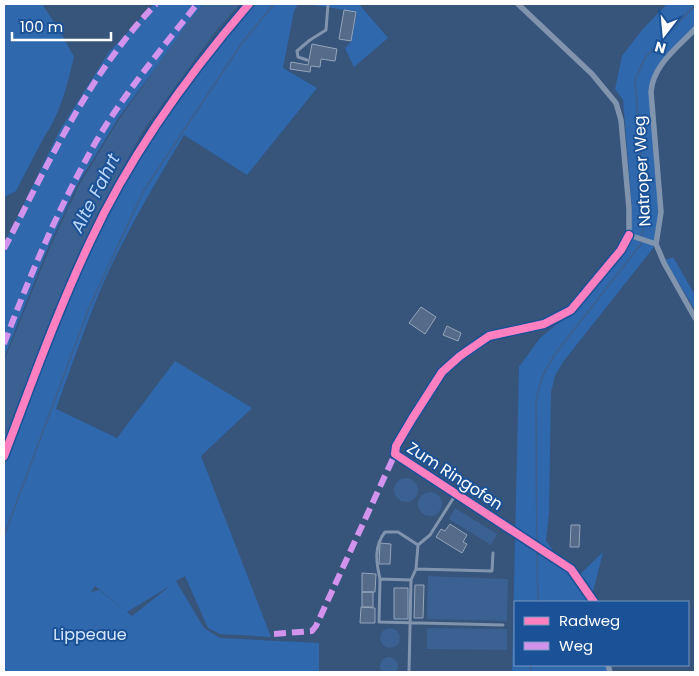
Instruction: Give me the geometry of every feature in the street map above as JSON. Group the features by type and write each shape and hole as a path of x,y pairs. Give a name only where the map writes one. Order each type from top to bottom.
{"street":[{"path":"518,4 592,74 616,103 621,120 628,198 629,235 656,244"},
{"name":"Natroper Weg","path":"695,29 660,65 652,85 661,212 656,244 664,263 695,318"},
{"name":"Zum Ringofen","path":"593,601 570,569 516,531 395,454 396,446 442,372 460,356 489,336 544,324 571,310 621,250 629,235"}],"lane":[{"path":"306,60 298,56 297,51 326,30 328,4"},
{"path":"409,672 411,580 416,570 418,545 430,535 456,493"},
{"path":"418,545 398,532 385,532 377,542 377,566 380,579 379,622 503,625"},
{"path":"416,570 492,571 493,553"},
{"path":"380,579 411,580"}],"green space":[{"path":"4,4 42,4 74,57 63,99 50,128 16,191 4,197"},
{"path":"154,4 203,4 119,117 77,185 47,250 4,358 4,244 60,130 109,52"},
{"name":"Lippeaue","path":"253,4 298,4 294,11 283,68 317,88 247,175 184,135 147,198 102,285 56,409 117,438 175,361 252,408 201,456 271,637 220,634 208,628 185,576 176,581 204,628 220,638 319,643 319,672 4,672 4,374 36,382 88,258 123,185 167,114 200,69","holes":["95,586 127,612 170,586 132,616 99,590 91,592"]},
{"path":"308,4 359,4 388,38 354,67 345,48 351,42 357,12"},
{"path":"667,4 695,4 695,29 660,65 652,85 661,212 656,244 650,242 654,247 563,362 555,376 551,392 549,513 546,541 552,549 550,558 576,578 603,552 593,592 588,595 591,601 514,601 514,666 606,666 609,672 512,672 519,367 540,338 580,305 630,242 632,209 623,100 615,89 622,56 642,30"},
{"path":"673,257 695,295 695,310 665,260"}],"water":[{"name":"Alte Fahrt","path":"204,4 240,4 215,32 143,131 107,197 75,261 4,440 4,361 49,250 78,187 118,121 188,22"},
{"path":"406,478 411,479 417,485 417,495 411,501 406,502 401,501 395,495 394,490 395,485 401,479"},
{"path":"430,492 435,493 441,499 441,509 435,515 430,516 425,515 419,509 418,504 419,499 425,493"},
{"path":"455,508 497,534 491,545 449,519"},
{"path":"428,576 508,579 507,621 427,619"},
{"path":"386,628 394,628 400,634 400,642 394,648 386,648 380,642 380,634"},
{"path":"427,628 507,629 507,650 427,649"},
{"path":"389,657 395,660 398,666 395,672 389,675 383,672 380,666 383,660"}],"building":[{"path":"344,10 356,12 351,41 339,39"},
{"path":"312,44 337,49 335,61 321,59 320,67 311,66 310,72 290,69 291,62 308,65"},
{"path":"421,307 436,317 425,334 409,323"},
{"path":"447,326 461,333 458,341 443,335"},
{"path":"450,524 467,535 463,542 467,544 462,553 436,537 441,529 445,531"},
{"path":"571,525 580,525 579,547 570,547"},
{"path":"380,543 391,544 390,564 379,564"},
{"path":"362,573 376,574 375,592 362,592"},
{"path":"415,585 424,585 423,618 414,618"},
{"path":"394,588 408,588 408,619 394,619"},
{"path":"362,592 373,592 373,607 362,607"},
{"path":"361,607 375,608 375,623 360,623"}],"waterway":[{"path":"4,536 89,308 143,192 242,43 274,4"},
{"path":"537,545 536,400 543,375 555,354 641,244 645,211 635,80 645,58 695,5"},
{"path":"537,550 538,601"},
{"path":"530,672 531,666"}],"marked path":[{"path":"4,249 71,120 90,89 110,59 156,4"},
{"path":"4,344 32,272 53,225 99,136 139,78 197,4"},
{"path":"274,634 312,631 316,626 395,454"}],"cycle path":[{"path":"4,456 66,295 90,242 123,178 161,117 204,59 249,4"},
{"path":"593,601 571,569 395,454 396,446 442,372 460,356 489,336 544,324 571,310 621,250 629,235"}]}
